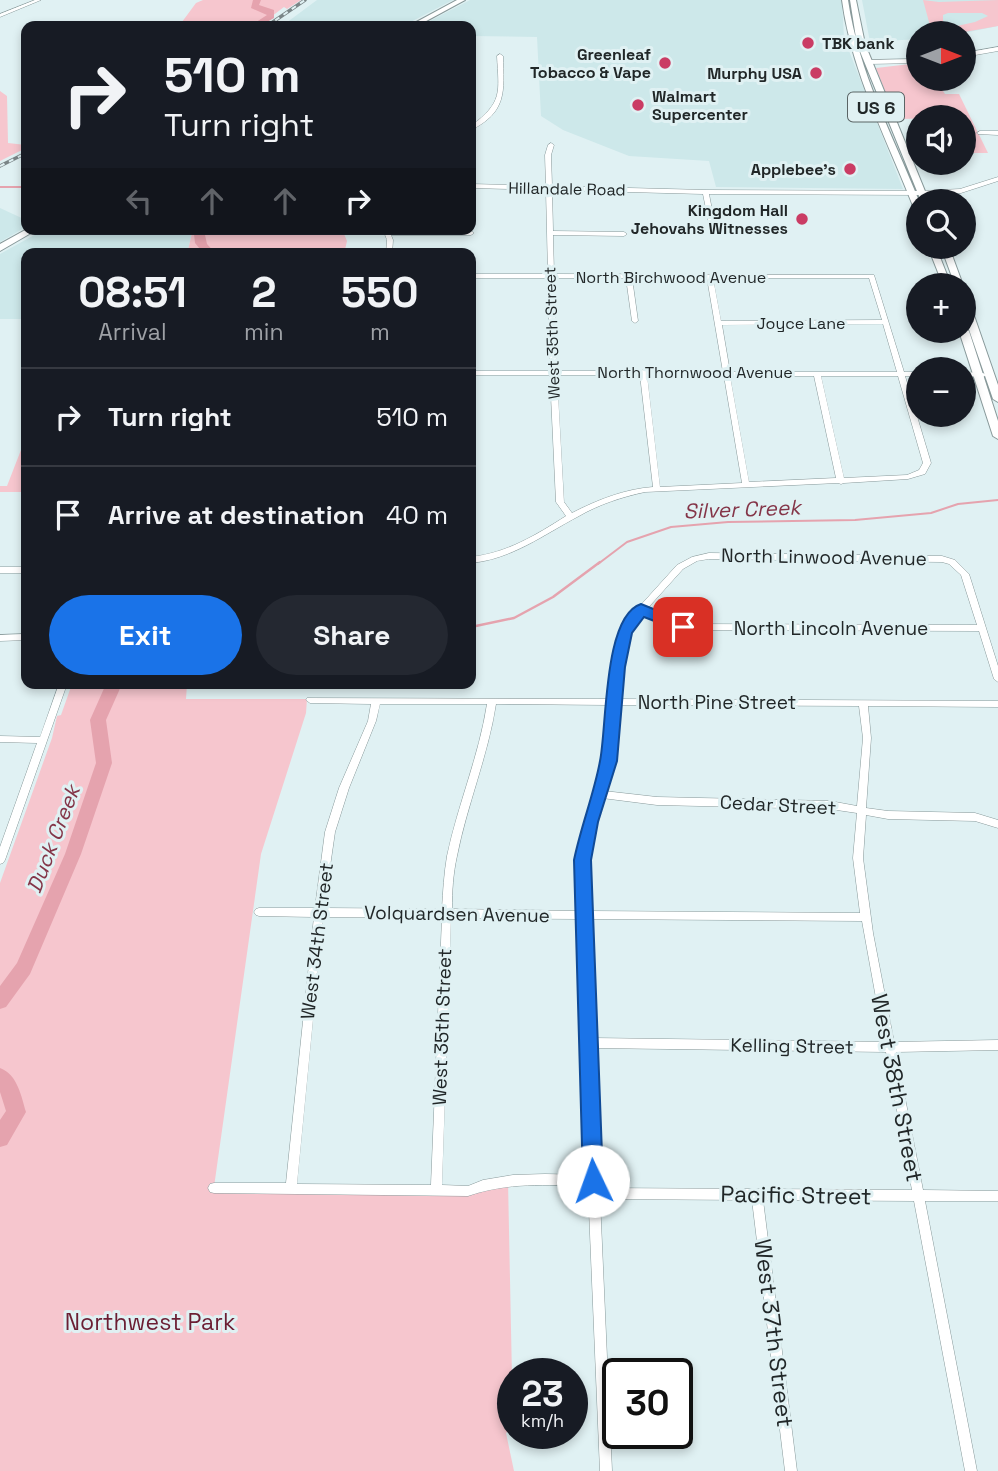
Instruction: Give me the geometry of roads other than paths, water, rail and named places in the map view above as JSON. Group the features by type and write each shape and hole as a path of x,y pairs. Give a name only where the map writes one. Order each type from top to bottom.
{"main road":[{"path":"422,21 462,0"},
{"path":"846,0 847,9 854,12"},
{"name":"US 6","path":"846,0 846,21 858,62 911,189"},
{"name":"US 6","path":"853,0 868,62 920,189"},
{"path":"858,62 868,62"},
{"path":"0,247 23,235"},
{"path":"969,343 998,399"},
{"path":"975,343 998,436"}],"street":[{"path":"17,0 28,5"},
{"path":"0,16 39,0"},
{"path":"976,54 998,50"},
{"path":"476,125 489,117 501,102 500,56"},
{"path":"868,62 906,61"},
{"path":"980,133 998,133"},
{"name":"West 35th Street","path":"551,145 548,155 548,188 553,372 560,502 571,517"},
{"name":"Hillandale Road","path":"967,189 998,179"},
{"name":"Hillandale Road","path":"476,186 706,192 906,192"},
{"path":"706,192 713,233 743,233"},
{"path":"549,233 624,234"},
{"name":"North Birchwood Avenue","path":"476,276 872,276 885,322"},
{"path":"629,276 635,321"},
{"path":"710,277 746,486"},
{"path":"476,560 510,552 607,499 657,489 841,482 916,475 922,472 926,463 885,322"},
{"name":"Joyce Lane","path":"718,323 885,322"},
{"path":"643,372 657,489"},
{"name":"North Thornwood Avenue","path":"476,373 906,374"},
{"path":"817,373 841,482"},
{"path":"976,375 984,375"},
{"name":"North Linwood Avenue","path":"641,610 680,567 695,559 709,556 930,558 952,562 965,574 982,628"},
{"path":"0,569 21,570"},
{"path":"606,1471 587,1043 583,860 608,761 617,667 625,632 641,610"},
{"name":"North Lincoln Avenue","path":"641,610 683,627 982,628"},
{"path":"982,628 998,679"},
{"path":"0,638 21,637"},
{"path":"0,860 61,689"},
{"name":"North Pine Street","path":"310,700 998,704"},
{"name":"West 34th Street","path":"291,1188 319,913 330,832 344,788 372,721 376,701"},
{"name":"West 35th Street","path":"436,1191 447,915 454,841 488,734 492,702"},
{"name":"West 38th Street","path":"863,703 867,738 858,858 866,917 971,1471"},
{"path":"0,739 42,740"},
{"name":"Cedar Street","path":"598,794 657,801 830,805 911,817 975,817 998,824"},
{"name":"Volquardsen Avenue","path":"259,912 866,917"},
{"name":"Kelling Street","path":"587,1043 889,1047 998,1045"},
{"name":"Pacific Street","path":"214,1188 468,1191 485,1183 522,1180 593,1187 757,1195 998,1196"},
{"name":"West 37th Street","path":"757,1195 791,1471"}],"waterway":[{"name":"Duck Creek","path":"257,0 254,6 271,12 271,16 262,21"},
{"path":"0,187 21,187"},
{"name":"Duck Creek","path":"199,235 205,248"},
{"name":"Silver Creek","path":"598,564 627,542 671,527 728,522 855,520 931,513 958,504 998,500"},
{"name":"Silver Creek","path":"476,626 514,618 553,597 600,562"},
{"name":"Duck Creek","path":"0,1001 24,968 73,854 104,763 98,720 112,689"},
{"name":"Duck Creek","path":"0,1077 9,1088 16,1112 0,1138"}],"railway":[{"path":"274,21 305,0"},
{"path":"0,166 21,156"}],"place":[{"name":"TBK bank","path":"808,43"},
{"name":"Greenleaf Tobacco & Vape","path":"665,63"},
{"name":"Murphy USA","path":"816,73"},
{"name":"Walmart Supercenter","path":"638,105"},
{"name":"Applebee's","path":"850,169"},
{"name":"Kingdom Hall Jehovahs Witnesses","path":"802,219"}],"park label":[{"name":"Northwest Park","path":"150,1322"}]}
